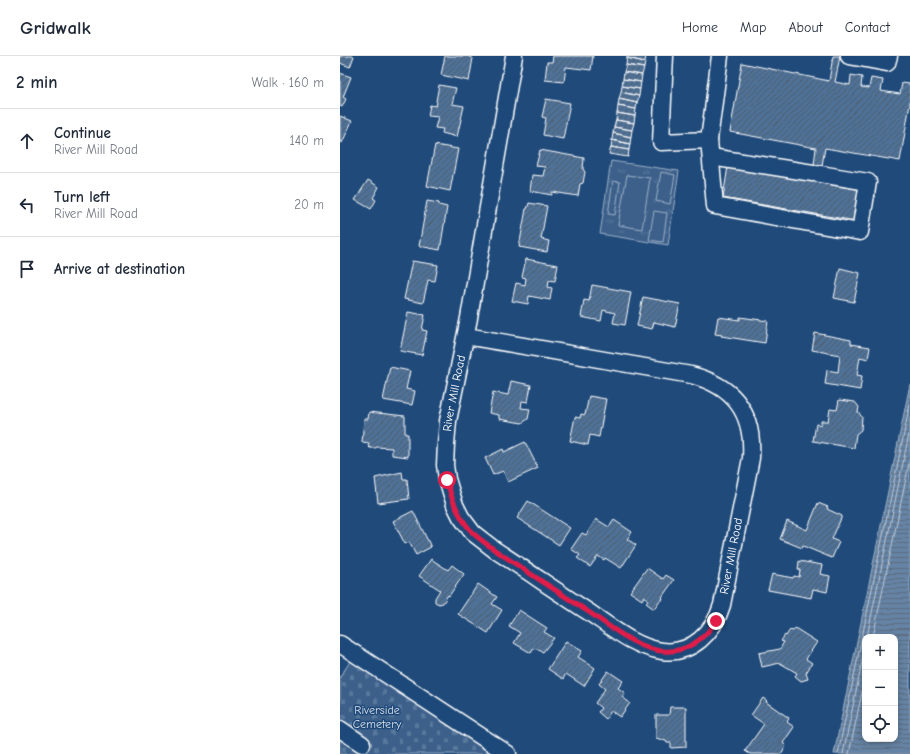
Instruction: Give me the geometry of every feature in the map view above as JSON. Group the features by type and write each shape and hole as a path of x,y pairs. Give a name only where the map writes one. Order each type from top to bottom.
{"street":[{"name":"River Mill Road","path":"466,336 691,375 706,379 717,385 728,392 736,400 747,419 752,444 751,458 722,605 716,621 704,637 689,647 676,650 662,651 635,643 495,550 473,533 455,505 450,491 445,465 448,421 466,336 514,56"},
{"path":"665,56 661,142 709,140"},
{"path":"711,156 868,182 860,232 715,206 709,140 720,56"},
{"path":"849,56 887,63 889,56"},
{"path":"340,644 508,754"},
{"path":"340,729 362,744"}],"green space":[{"path":"611,161 679,171 668,245 600,234"},
{"path":"661,172 675,175 670,204 656,201"},
{"path":"627,175 650,178 642,229 618,225"},
{"path":"613,181 620,182 615,215 608,214"},
{"path":"654,211 667,213 663,242 649,240"},
{"name":"Riverside Cemetery","path":"353,657 504,754 340,754 340,677"}],"water":[{"path":"910,384 910,754 834,754"}],"building":[{"path":"340,56 354,56 350,67 340,63"},
{"path":"445,56 469,56 473,58 469,81 441,75"},
{"path":"553,56 593,56 591,70 566,67 564,82 545,80 547,62 552,62"},
{"path":"627,56 646,56 645,62 627,58"},
{"path":"833,56 840,56 835,82 850,85 851,75 862,77 861,87 869,88 871,78 883,80 881,91 900,94 902,83 910,84 910,104 900,161 825,148 819,183 861,190 856,221 723,198 728,166 812,181 816,148 730,132 742,63 829,81"},
{"path":"627,58 645,62 644,68 626,65"},
{"path":"626,65 644,68 642,75 624,72"},
{"path":"624,72 642,75 641,82 623,79"},
{"path":"340,73 351,77 343,97 346,99 342,107 340,106"},
{"path":"623,79 641,82 640,89 622,86"},
{"path":"439,85 456,88 452,104 464,106 457,137 442,133 443,129 435,128 438,117 428,116 430,105 436,106"},
{"path":"622,86 640,89 639,96 621,92"},
{"path":"621,92 639,96 637,103 619,99"},
{"path":"546,99 570,103 563,139 543,135 546,118 542,117"},
{"path":"619,99 637,103 636,109 618,106"},
{"path":"618,106 636,109 635,116 617,113"},
{"path":"617,113 635,116 634,123 616,120"},
{"path":"340,116 352,121 342,143 340,142"},
{"path":"616,120 634,123 632,130 614,127"},
{"path":"614,127 632,130 631,137 613,133"},
{"path":"613,133 631,137 630,144 612,140"},
{"path":"612,140 630,144 629,150 611,147"},
{"path":"435,145 458,149 450,191 427,186"},
{"path":"611,147 629,150 628,157 609,154"},
{"path":"540,150 584,158 583,169 585,172 583,183 580,184 578,196 552,192 552,195 530,191 532,175 543,176 545,167 536,166"},
{"path":"368,180 379,187 373,198 376,200 371,209 355,200"},
{"path":"427,201 439,203 439,205 447,207 440,250 419,246"},
{"path":"529,203 547,206 541,239 549,241 547,252 519,247 526,209"},
{"path":"526,259 558,265 555,281 549,280 548,287 552,288 550,300 529,296 528,304 512,301 516,283 525,285 526,278 522,277"},
{"path":"412,261 438,265 435,281 428,280 423,303 404,299"},
{"path":"840,268 860,273 854,302 834,298"},
{"path":"592,285 631,292 625,325 613,323 615,313 603,310 601,321 581,317 584,300 589,301"},
{"path":"643,297 680,304 675,327 654,322 652,329 637,326"},
{"path":"408,312 425,315 422,330 427,331 422,355 400,351"},
{"path":"718,317 740,320 740,317 768,321 765,343 715,334"},
{"path":"815,333 851,340 851,344 870,347 868,359 860,357 857,375 862,376 860,390 825,384 827,370 838,372 840,355 812,350"},
{"path":"390,367 410,371 406,389 415,391 412,405 383,400"},
{"path":"511,381 531,385 528,402 522,401 521,408 530,409 528,419 522,423 499,419 499,415 489,413 493,392 508,395"},
{"path":"589,396 606,399 599,437 590,435 588,445 570,441 575,417 580,418 581,414 585,415"},
{"path":"839,400 855,402 859,407 858,412 862,417 861,430 856,434 854,448 813,441 816,424 821,425 821,421 828,421 830,409 837,410"},
{"path":"369,412 405,416 405,434 408,434 408,457 392,455 392,448 370,448 368,446 369,443 362,442 364,419 368,419"},
{"path":"525,442 538,468 508,482 503,471 493,475 485,458 503,449 504,452"},
{"path":"402,472 403,479 407,479 409,499 378,503 375,478"},
{"path":"528,501 570,528 559,545 517,518"},
{"path":"818,503 828,507 827,509 842,516 832,539 839,542 832,558 803,546 802,548 780,539 787,521 807,530"},
{"path":"413,511 431,547 416,555 409,542 405,544 393,521"},
{"path":"596,519 609,527 614,520 632,532 627,539 636,545 621,568 605,558 604,560 598,556 590,567 577,558 580,555 571,549 582,533 586,535"},
{"path":"431,559 448,570 452,565 464,574 449,596 448,595 443,603 439,604 435,602 435,598 440,590 419,576"},
{"path":"799,561 822,565 820,574 830,576 827,592 813,589 811,598 768,590 772,574 793,578 794,576 799,577"},
{"path":"647,568 663,579 666,575 674,580 662,597 662,600 660,600 654,609 646,603 648,599 644,596 642,600 630,592"},
{"path":"478,584 497,597 492,604 502,610 488,633 458,614"},
{"path":"519,610 547,628 544,632 554,638 543,652 534,648 531,653 514,643 520,633 509,626"},
{"path":"795,628 817,642 806,659 812,663 806,673 808,679 801,681 795,676 797,673 780,663 762,667 759,653 780,649 784,642 781,641 785,635 786,636 790,630 793,631"},
{"path":"566,641 582,651 578,657 595,668 584,686 566,674 563,679 548,669"},
{"path":"608,671 623,681 618,688 625,693 622,697 630,703 620,717 611,711 606,719 598,712 601,708 595,703 605,689 599,684"},
{"path":"763,698 767,701 766,702 789,718 787,722 794,727 783,743 786,746 781,754 750,754 745,751 764,724 751,715"},
{"path":"670,707 686,707 686,747 671,748 671,743 667,743 666,741 656,738 656,715 669,715"}],"route":[{"path":"447,480 455,505 461,517 473,533 495,550 635,643 662,651 689,647 704,637 716,621"}]}
